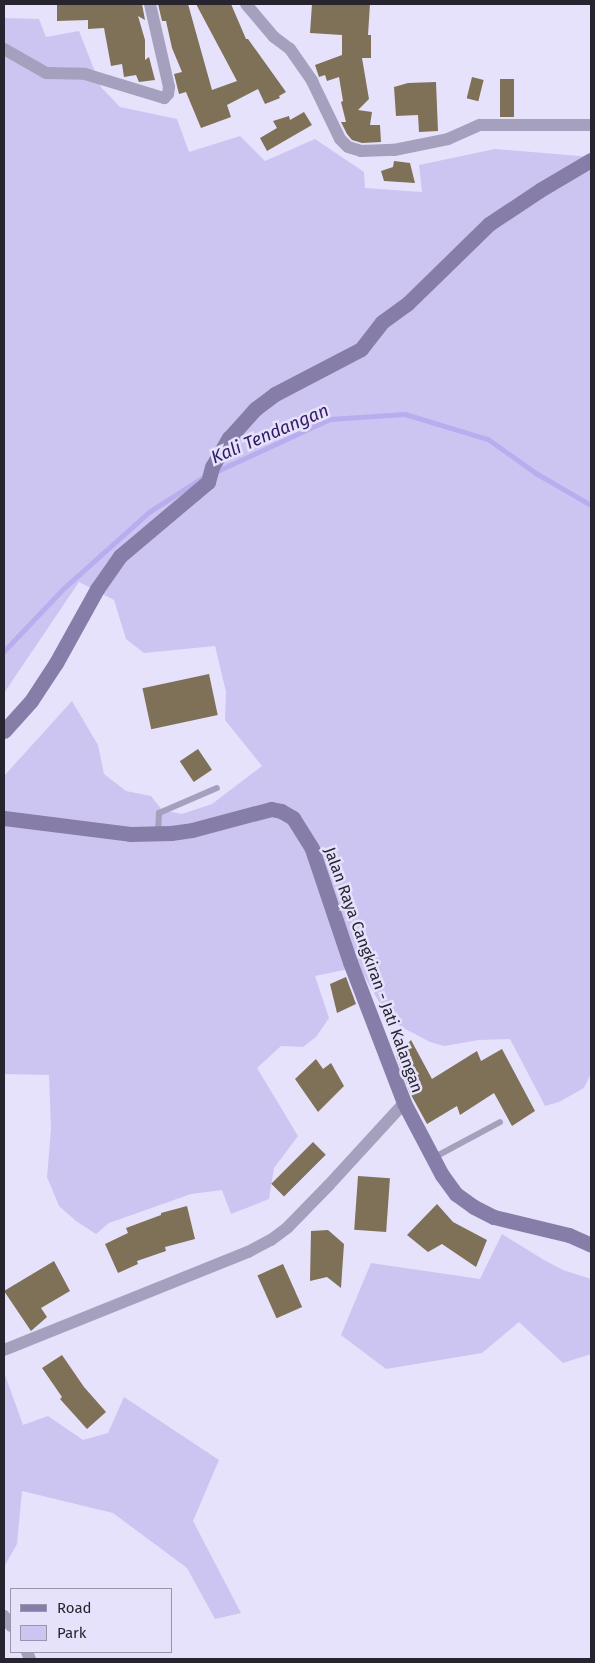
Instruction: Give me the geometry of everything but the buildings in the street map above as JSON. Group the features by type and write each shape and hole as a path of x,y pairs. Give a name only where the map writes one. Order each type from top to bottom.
{"street":[{"path":"4,49 46,73 85,74 164,98 168,94 169,87 150,4"},
{"path":"246,4 274,37 290,49 312,81 340,139 348,148 361,152 394,150 448,138 480,125 591,125"},
{"path":"4,731 31,701 41,686 97,590 120,556 210,475 229,438 255,409 275,394 361,349 382,322 406,304 489,224 540,190 591,160"},
{"name":"Jalan Raya Cangkiran - Jati Kalangan","path":"4,818 130,834 158,834 192,830 271,809 281,811 293,818 312,849 350,962 404,1103 328,1186 287,1228 271,1240 248,1252 4,1350"},
{"path":"404,1103 433,1158 456,1194 474,1207 494,1217 569,1235 591,1245"}],"lane":[{"path":"158,834 159,813 217,788"},
{"path":"433,1158 500,1122"}],"green space":[{"path":"4,18 39,19 46,37 79,31 101,87 120,107 177,119 189,152 240,136 265,161 315,139 364,172 365,188 422,192 419,165 495,149 591,157 591,1073 584,1088 559,1102 545,1106 510,1039 479,1040 444,1046 430,1042 398,1025 382,1007 359,967 315,976 329,1018 316,1037 303,1047 281,1046 257,1068 298,1136 274,1168 269,1199 231,1214 222,1190 191,1194 109,1223 96,1234 76,1221 59,1206 47,1177 51,1129 49,1075 4,1074 4,776 72,701 98,745 104,774 126,791 151,796 162,810 182,814 212,804 262,766 225,720 226,692 215,646 144,653 126,639 114,600 79,582 4,693"},
{"path":"502,1234 563,1270 591,1279 591,1354 563,1363 519,1322 482,1353 386,1369 341,1335 371,1263 480,1279"},
{"path":"4,1372 23,1425 48,1416 83,1440 108,1433 124,1397 219,1460 193,1521 241,1613 215,1619 187,1568 113,1513 22,1491 17,1544 4,1567"}],"waterway":[{"name":"Kali Tendangan","path":"213,473 330,419 405,414 488,439 536,473 591,505"},
{"name":"Kali Tendangan","path":"4,651 63,589 149,512 202,478"}]}
